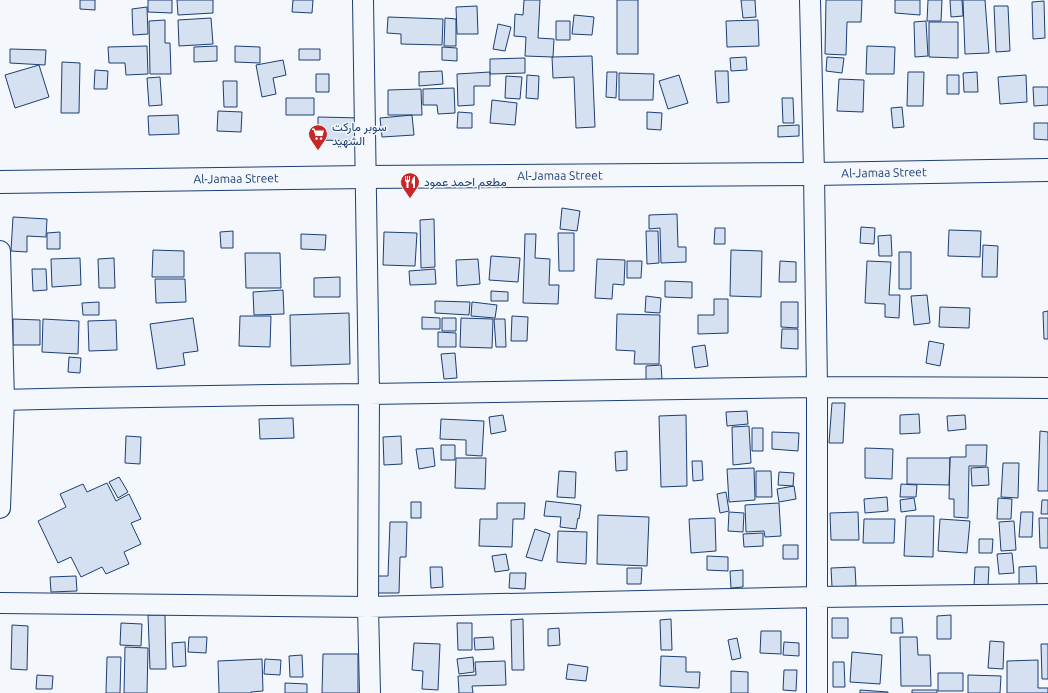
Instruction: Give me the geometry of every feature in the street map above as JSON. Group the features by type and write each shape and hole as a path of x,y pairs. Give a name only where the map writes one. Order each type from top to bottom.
{"street":[{"path":"363,0 369,394 368,607 370,693"},
{"path":"810,0 817,387 817,693"},
{"name":"Al-Jamaa Street","path":"0,182 365,177 814,174 1048,170"},
{"path":"0,251 2,400 0,508"},
{"path":"2,400 817,387 1048,388"},
{"path":"0,603 368,607 817,597 1048,594"}],"building":[{"path":"80,0 95,0 95,10 80,9"},
{"path":"148,0 172,0 172,13 148,12"},
{"path":"177,0 213,0 213,13 178,15"},
{"path":"293,0 313,0 312,13 292,12"},
{"path":"524,0 540,0 538,38 554,39 553,57 525,56 526,37 514,36 515,14 523,15"},
{"path":"617,0 638,0 638,54 617,54"},
{"path":"741,0 755,0 756,17 743,18"},
{"path":"826,0 862,0 861,22 847,22 846,55 825,54"},
{"path":"895,0 920,0 920,15 895,13"},
{"path":"928,0 942,0 941,21 927,21"},
{"path":"950,0 962,0 963,16 951,17"},
{"path":"963,0 985,0 989,53 965,54"},
{"path":"1044,1 1045,38 1033,39 1032,2"},
{"path":"477,6 478,34 457,34 456,7"},
{"path":"994,6 1008,6 1010,51 996,52"},
{"path":"147,7 148,34 133,35 132,9"},
{"path":"574,15 594,17 592,35 572,34"},
{"path":"388,17 443,19 442,45 401,44 401,34 387,33"},
{"path":"211,18 213,44 179,46 178,20"},
{"path":"445,18 456,19 456,46 444,46"},
{"path":"165,20 165,43 170,43 171,74 150,74 149,21"},
{"path":"758,20 759,46 727,47 726,21"},
{"path":"556,21 570,21 570,40 556,40"},
{"path":"926,21 928,56 915,57 914,22"},
{"path":"929,22 958,22 958,58 929,57"},
{"path":"498,24 511,27 505,51 493,49"},
{"path":"147,46 148,74 126,75 125,63 109,63 108,47"},
{"path":"217,46 217,61 194,62 194,47"},
{"path":"235,46 260,47 260,63 235,62"},
{"path":"867,46 895,47 894,74 866,74"},
{"path":"442,47 457,48 457,61 442,60"},
{"path":"10,49 46,50 45,65 10,63"},
{"path":"299,49 320,49 320,60 299,60"},
{"path":"592,56 595,127 576,128 574,77 553,78 552,57"},
{"path":"746,57 747,70 731,71 730,58"},
{"path":"827,57 844,58 842,73 826,71"},
{"path":"525,58 525,73 490,74 490,59"},
{"path":"283,60 286,75 273,78 276,94 262,97 256,65"},
{"path":"62,62 80,63 79,113 61,113"},
{"path":"39,65 49,97 15,108 5,75"},
{"path":"95,70 108,71 107,89 94,89"},
{"path":"442,71 443,84 419,86 419,72"},
{"path":"715,71 728,71 729,102 717,103"},
{"path":"490,72 490,86 474,86 474,105 458,106 457,74"},
{"path":"607,72 617,72 616,98 606,97"},
{"path":"908,72 924,72 923,106 907,106"},
{"path":"977,72 978,92 964,92 963,73"},
{"path":"619,73 654,74 653,100 619,100"},
{"path":"316,74 329,74 329,92 316,92"},
{"path":"527,75 539,76 538,99 526,98"},
{"path":"679,75 688,103 668,109 659,81"},
{"path":"947,75 959,75 959,94 947,94"},
{"path":"1026,75 1027,102 1000,104 998,77"},
{"path":"506,76 522,77 520,99 505,98"},
{"path":"160,77 162,105 149,106 147,78"},
{"path":"839,79 864,80 863,112 837,111"},
{"path":"223,81 237,81 237,107 224,107"},
{"path":"1033,87 1048,87 1048,105 1034,106"},
{"path":"454,88 455,113 438,114 437,105 423,105 423,89"},
{"path":"421,89 422,115 388,115 388,90"},
{"path":"286,98 314,98 314,115 286,115"},
{"path":"782,98 793,98 794,123 783,123"},
{"path":"492,100 517,103 515,125 490,123"},
{"path":"902,107 904,127 893,128 891,108"},
{"path":"218,111 242,112 241,132 217,131"},
{"path":"458,112 472,113 472,128 457,128"},
{"path":"647,112 662,113 661,130 647,129"},
{"path":"178,115 179,134 149,135 148,116"},
{"path":"412,115 414,135 382,137 380,118"},
{"path":"318,117 363,118 363,141 318,140"},
{"path":"1034,123 1048,123 1048,140 1034,139"},
{"path":"799,125 799,136 778,137 778,126"},
{"path":"562,208 580,211 577,231 560,229"},
{"path":"677,214 678,247 686,247 686,262 661,263 660,228 649,229 649,215"},
{"path":"13,217 47,219 46,237 27,236 27,252 11,251"},
{"path":"434,219 435,267 421,268 420,220"},
{"path":"861,227 875,228 874,244 860,243"},
{"path":"715,228 725,228 725,244 714,244"},
{"path":"949,230 981,231 980,257 948,256"},
{"path":"233,231 233,248 221,248 220,232"},
{"path":"646,231 658,231 659,263 647,264"},
{"path":"60,232 60,249 47,249 47,233"},
{"path":"384,232 417,233 415,266 383,265"},
{"path":"558,233 574,233 574,271 559,271"},
{"path":"301,234 326,235 325,250 301,249"},
{"path":"525,234 536,234 535,258 550,259 549,285 559,285 558,304 523,303"},
{"path":"891,235 892,256 879,256 878,236"},
{"path":"983,245 998,246 997,277 982,277"},
{"path":"153,250 184,251 184,277 152,277"},
{"path":"731,250 762,251 761,297 730,296"},
{"path":"899,252 911,252 911,289 899,289"},
{"path":"245,253 280,253 281,288 246,288"},
{"path":"491,256 520,258 518,282 489,280"},
{"path":"80,258 81,285 52,287 51,259"},
{"path":"114,258 115,288 99,288 98,259"},
{"path":"478,259 480,284 457,286 456,260"},
{"path":"597,259 625,260 624,285 613,284 612,299 595,298"},
{"path":"627,261 642,261 641,278 627,278"},
{"path":"780,261 796,262 796,282 779,282"},
{"path":"867,261 891,262 889,295 900,295 899,318 885,317 885,304 865,303"},
{"path":"32,269 46,269 47,290 33,291"},
{"path":"435,269 436,284 410,285 409,271"},
{"path":"340,277 340,297 314,297 314,278"},
{"path":"155,279 185,279 186,302 156,303"},
{"path":"665,281 692,282 692,298 665,297"},
{"path":"283,290 284,314 254,315 253,292"},
{"path":"491,291 508,292 508,301 491,301"},
{"path":"927,295 930,323 914,325 911,296"},
{"path":"646,296 661,298 660,313 645,312"},
{"path":"714,299 728,299 728,333 698,334 698,315 714,315"},
{"path":"435,301 470,302 469,315 435,313"},
{"path":"99,302 99,315 83,315 82,303"},
{"path":"472,302 497,305 495,318 471,316"},
{"path":"781,302 798,302 798,328 781,327"},
{"path":"940,307 970,308 969,328 939,327"},
{"path":"1048,311 1048,339 1044,339 1043,312"},
{"path":"349,313 350,364 291,366 290,315"},
{"path":"617,314 660,315 659,364 634,364 635,351 616,350"},
{"path":"240,316 271,316 270,347 239,346"},
{"path":"512,316 528,317 527,341 511,341"},
{"path":"422,317 440,318 440,329 422,329"},
{"path":"193,318 198,351 183,353 185,365 157,369 150,324"},
{"path":"442,318 456,318 456,331 442,331"},
{"path":"461,318 493,319 492,348 460,347"},
{"path":"13,319 40,320 40,345 13,345"},
{"path":"43,319 79,321 78,354 42,352"},
{"path":"494,319 505,319 506,347 496,347"},
{"path":"116,320 117,350 89,351 88,321"},
{"path":"782,329 798,329 798,349 781,348"},
{"path":"438,332 456,333 456,347 438,347"},
{"path":"929,341 944,344 940,366 926,363"},
{"path":"705,345 708,366 695,368 692,347"},
{"path":"455,353 457,378 444,379 441,354"},
{"path":"69,357 81,358 80,373 68,372"},
{"path":"661,365 662,379 646,380 646,366"},
{"path":"832,403 845,403 843,443 829,443"},
{"path":"747,411 748,424 727,426 726,412"},
{"path":"919,414 920,433 900,434 900,415"},
{"path":"503,415 506,431 491,434 489,417"},
{"path":"686,415 687,486 661,487 659,416"},
{"path":"965,415 966,429 948,431 947,416"},
{"path":"293,418 294,438 260,439 259,419"},
{"path":"441,419 484,421 482,456 466,455 466,440 440,439"},
{"path":"749,426 751,463 733,465 732,427"},
{"path":"752,428 763,428 763,451 752,451"},
{"path":"1040,431 1048,432 1048,491 1038,491"},
{"path":"772,432 799,433 798,451 772,449"},
{"path":"126,436 141,437 140,464 125,463"},
{"path":"401,436 402,464 384,465 383,437"},
{"path":"441,445 455,445 455,460 441,460"},
{"path":"966,445 987,445 986,466 969,466 968,518 954,517 954,499 949,499 950,457 966,457"},
{"path":"433,448 435,466 419,469 416,449"},
{"path":"865,448 893,449 892,479 865,478"},
{"path":"627,451 627,470 616,471 615,452"},
{"path":"456,458 486,458 485,489 455,488"},
{"path":"907,458 950,458 949,485 907,484"},
{"path":"692,461 702,461 703,480 693,481"},
{"path":"1003,463 1019,463 1018,498 1001,497"},
{"path":"988,467 989,485 972,486 971,468"},
{"path":"754,468 755,500 729,502 727,469"},
{"path":"559,471 576,472 575,498 557,497"},
{"path":"756,471 771,471 772,497 756,497"},
{"path":"779,472 794,473 793,486 778,485"},
{"path":"119,477 128,492 118,498 109,482"},
{"path":"107,483 116,501 129,494 141,519 131,523 141,544 124,552 129,564 106,574 102,567 81,577 71,557 58,563 38,521 66,507 60,494 83,484 87,492"},
{"path":"901,484 917,485 916,497 900,497"},
{"path":"794,486 796,499 779,502 777,489"},
{"path":"726,492 729,511 720,513 717,494"},
{"path":"887,497 888,511 865,513 864,499"},
{"path":"914,498 916,510 901,512 900,500"},
{"path":"998,498 1012,499 1011,519 997,519"},
{"path":"1042,500 1048,500 1048,514 1041,514"},
{"path":"546,501 581,505 576,529 560,527 561,517 544,516"},
{"path":"411,502 421,502 421,518 411,518"},
{"path":"497,503 525,503 524,519 513,519 512,547 479,546 480,519 497,519"},
{"path":"779,503 781,536 765,537 764,531 746,532 745,505"},
{"path":"729,512 744,513 743,532 728,531"},
{"path":"858,512 859,540 831,540 830,513"},
{"path":"1021,512 1033,512 1032,537 1019,537"},
{"path":"598,515 649,517 647,566 597,564"},
{"path":"906,516 934,516 933,557 904,556"},
{"path":"715,518 716,551 691,553 689,519"},
{"path":"1039,518 1048,518 1048,548 1040,548"},
{"path":"864,519 895,519 894,543 863,543"},
{"path":"940,519 970,521 967,553 938,551"},
{"path":"1014,521 1016,550 1001,551 999,522"},
{"path":"390,522 407,522 406,557 400,557 399,593 376,593 377,576 388,576"},
{"path":"535,529 550,534 542,561 526,557"},
{"path":"558,531 587,532 586,564 557,562"},
{"path":"763,533 763,546 744,547 743,534"},
{"path":"979,539 993,539 992,553 979,553"},
{"path":"783,545 798,545 798,559 783,559"},
{"path":"1012,553 1014,573 999,574 997,554"},
{"path":"506,554 509,570 495,572 492,556"},
{"path":"707,556 728,557 728,571 707,570"},
{"path":"1036,566 1037,585 1019,586 1019,567"},
{"path":"430,567 442,567 443,587 431,588"},
{"path":"855,567 856,586 832,587 831,568"},
{"path":"975,567 989,567 988,586 974,586"},
{"path":"627,568 642,568 641,584 627,584"},
{"path":"743,570 743,587 731,588 730,571"},
{"path":"510,573 526,573 525,589 509,588"},
{"path":"76,576 77,591 51,592 50,577"},
{"path":"148,615 165,615 166,669 150,669"},
{"path":"951,615 951,639 937,639 937,616"},
{"path":"832,618 848,618 848,638 832,638"},
{"path":"891,618 902,618 903,633 891,633"},
{"path":"523,619 524,670 512,670 511,620"},
{"path":"671,619 672,650 661,650 660,620"},
{"path":"121,623 142,624 141,646 120,645"},
{"path":"457,623 472,623 472,650 458,650"},
{"path":"12,625 28,626 27,670 11,669"},
{"path":"559,628 560,645 548,646 548,629"},
{"path":"761,631 781,631 781,654 760,653"},
{"path":"189,637 207,637 206,653 188,652"},
{"path":"493,637 494,649 475,650 474,638"},
{"path":"900,637 917,637 918,655 930,655 931,686 901,686"},
{"path":"737,638 741,658 732,660 728,640"},
{"path":"990,641 1004,642 1003,669 988,668"},
{"path":"185,642 186,666 173,667 172,643"},
{"path":"784,642 799,643 799,656 783,655"},
{"path":"414,643 440,644 438,690 422,689 423,671 412,670"},
{"path":"1041,644 1048,644 1048,679 1042,679"},
{"path":"125,647 148,648 147,693 124,693"},
{"path":"852,652 882,655 880,684 850,682"},
{"path":"323,654 358,654 358,693 322,693"},
{"path":"302,655 303,677 290,677 289,656"},
{"path":"661,656 686,657 686,672 700,672 699,688 660,686"},
{"path":"107,657 121,657 120,693 106,693"},
{"path":"473,657 474,672 459,674 457,659"},
{"path":"262,659 263,691 251,693 219,693 218,661"},
{"path":"265,659 281,660 280,675 264,674"},
{"path":"1038,660 1038,688 1048,688 1048,693 1007,693 1007,661"},
{"path":"505,661 506,685 472,686 473,693 459,693 458,676 476,675 475,662"},
{"path":"833,662 844,662 845,687 833,687"},
{"path":"568,664 588,667 586,681 566,679"},
{"path":"784,670 797,670 796,691 783,690"},
{"path":"731,671 748,672 748,693 731,693"},
{"path":"938,673 963,673 963,691 938,691"},
{"path":"37,675 53,676 52,689 36,689"},
{"path":"968,675 1001,676 1000,693 968,693"},
{"path":"285,683 307,684 307,693 285,693"},
{"path":"860,690 888,692 888,693 860,693"},
{"path":"912,690 937,690 937,693 912,693"}],"place":[{"name":"سوبر ماركت الشهيد","path":"318,151"},
{"name":"مطعم احمد عمود","path":"410,199"}]}
